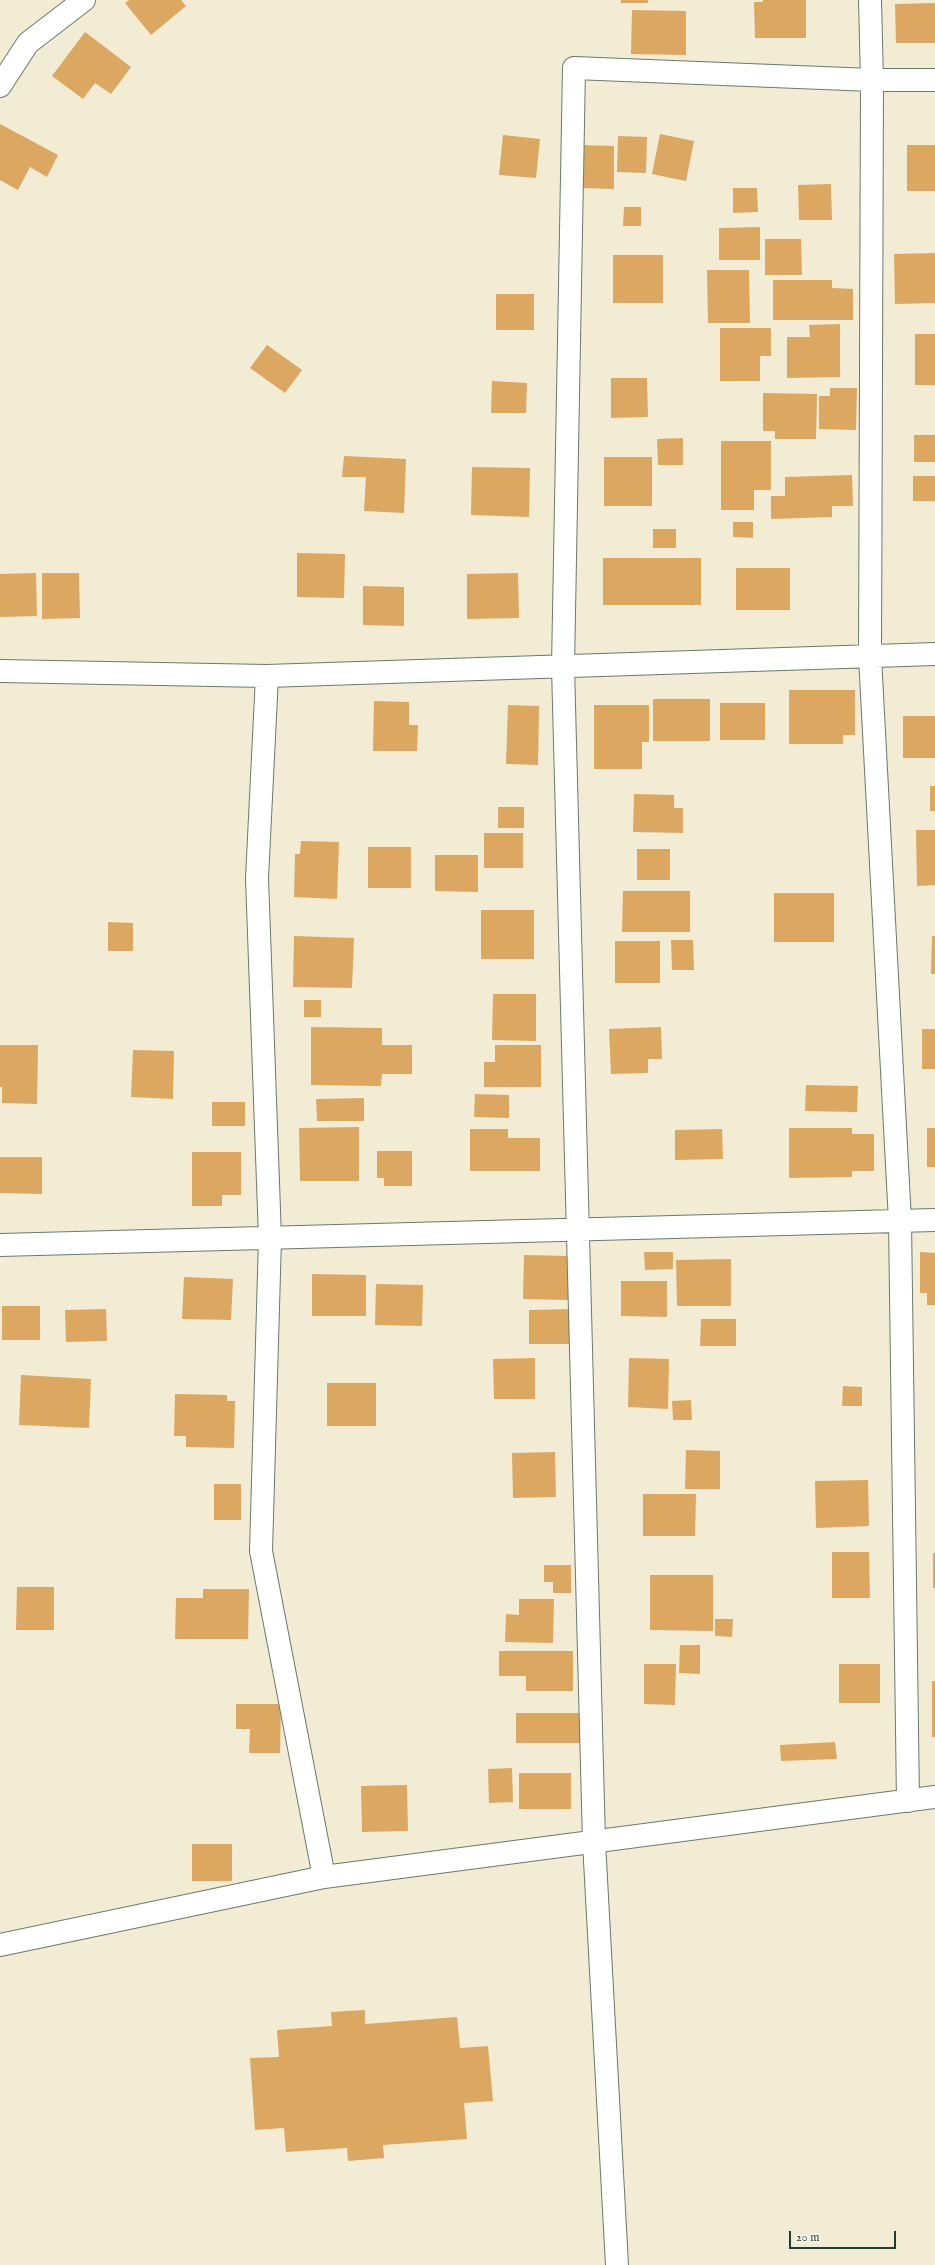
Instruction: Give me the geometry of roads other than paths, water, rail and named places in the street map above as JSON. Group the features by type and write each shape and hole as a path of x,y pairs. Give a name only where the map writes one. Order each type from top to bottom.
{"street":[{"path":"0,86 28,43 84,0"},
{"path":"870,0 872,80 870,656 900,1221 908,1801"},
{"path":"617,2265 594,1842 563,667 574,68 872,80 935,80"},
{"path":"0,671 267,676 935,654"},
{"path":"267,676 257,878 270,1238 261,1551 324,1877"},
{"path":"0,1245 935,1220"},
{"path":"0,1945 324,1877 935,1797"}]}
